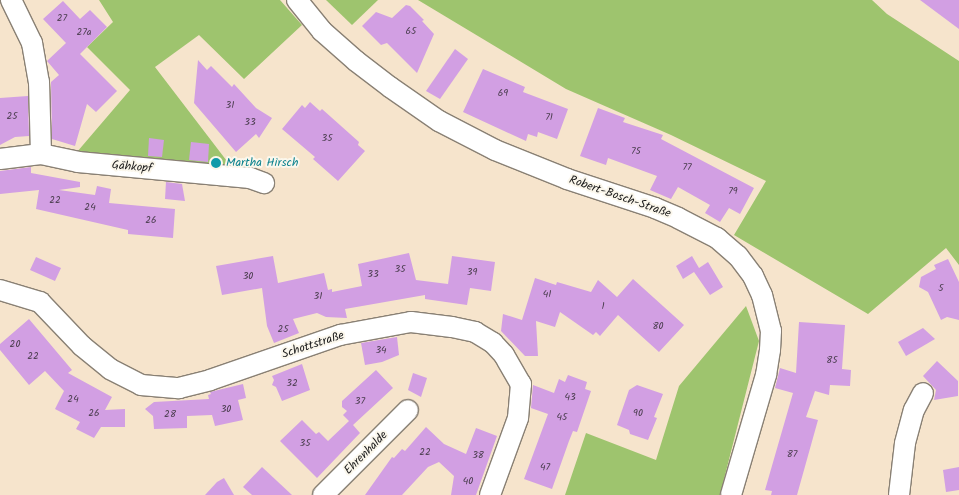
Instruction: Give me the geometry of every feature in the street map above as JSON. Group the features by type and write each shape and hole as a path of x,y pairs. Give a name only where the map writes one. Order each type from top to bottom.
{"street":[{"path":"10,0 32,43 40,82 41,154"},
{"name":"Robert-Bosch-Straße","path":"296,0 322,30 356,61 390,88 439,120 495,150 567,179 655,208 678,218 717,238 738,256 753,276 762,295 771,330 766,376 731,495"},
{"name":"Gähkopf","path":"0,159 41,154 78,162 250,178 264,183"},
{"name":"Schottstraße","path":"0,290 40,302 82,346 110,369 141,385 179,388 210,380 340,335 411,322 475,332 492,343 504,355 521,384 518,418 490,495"},
{"path":"899,495 905,443 914,410 923,393"},
{"name":"Ehrenhalde","path":"323,495 408,410"}],"green space":[{"path":"99,0 280,0 302,25 244,79 199,35 155,67 233,169 77,152 130,90 87,47 113,22"},
{"path":"326,0 378,0 352,25"},
{"path":"418,0 872,0 887,14 959,61 959,265 946,248 868,314 734,235 766,181 671,135 566,89"},
{"path":"746,306 759,341 720,495 565,495 586,433 656,460 679,386"}],"building":[{"path":"920,0 959,0 959,29"},
{"path":"63,1 80,19 90,10 107,27 80,54 117,91 96,112 87,104 75,146 52,139 51,82 59,75 47,61 66,43 43,19"},
{"path":"406,5 410,6 424,20 422,21 434,34 417,73 387,43 381,45 362,26 376,12 392,18"},
{"path":"455,49 468,59 440,99 426,91"},
{"path":"198,60 207,70 211,66 232,87 234,84 256,108 272,118 259,138 256,134 236,152 194,103"},
{"path":"483,69 525,87 523,92 568,109 557,139 538,132 537,137 528,134 526,141 463,112"},
{"path":"28,96 29,136 15,137 0,145 0,98"},
{"path":"310,102 320,111 322,109 359,142 358,145 365,151 338,181 313,159 315,157 282,129 302,105 305,108"},
{"path":"598,108 625,118 623,122 663,135 661,139 754,188 740,214 729,208 720,222 705,213 710,205 678,187 671,199 650,190 657,176 608,158 606,165 580,156"},
{"path":"149,138 164,140 162,157 148,156"},
{"path":"191,142 209,144 208,162 189,160"},
{"path":"31,167 31,173 80,182 80,187 59,190 95,195 97,186 111,189 109,203 175,209 173,238 128,234 128,230 36,209 39,190 0,194 0,171"},
{"path":"166,182 182,184 185,201 165,199"},
{"path":"409,253 416,280 448,284 452,256 495,262 491,291 470,288 467,305 425,299 425,295 345,309 347,318 326,317 317,313 293,319 299,333 274,343 267,326 262,288 222,295 216,266 273,256 278,283 324,273 328,290 332,289 332,292 362,286 358,264"},
{"path":"692,256 699,268 708,262 723,287 710,295 694,272 683,279 676,266"},
{"path":"36,257 61,268 55,281 30,270"},
{"path":"948,259 959,282 959,320 947,317 941,320 928,292 919,287 921,277 936,269 934,265"},
{"path":"535,278 556,285 557,282 591,292 598,280 617,297 633,279 684,325 659,352 618,315 600,336 596,332 593,335 560,312 555,327 536,321 538,356 525,356 501,331 503,314 522,320"},
{"path":"29,319 72,370 68,373 112,397 105,410 125,409 125,427 101,427 94,438 76,429 80,422 55,409 64,391 45,371 29,385 0,350 0,344"},
{"path":"799,322 845,325 842,369 851,370 850,386 830,385 829,395 815,391 806,417 818,420 797,495 771,495 772,491 765,490 793,393 775,388 780,368 796,373"},
{"path":"923,328 935,339 906,356 898,342"},
{"path":"397,337 399,355 382,362 365,365 361,343"},
{"path":"937,361 958,381 958,396 934,400 936,390 923,376"},
{"path":"302,364 310,390 282,401 276,387 272,385 274,380 272,376"},
{"path":"376,370 393,388 353,425 360,433 317,478 280,441 302,420 316,434 319,432 328,441 349,421 343,415 347,411 342,407 342,401"},
{"path":"413,373 427,378 421,397 408,390"},
{"path":"568,375 587,382 585,389 591,391 577,432 573,431 552,489 524,479 548,414 531,408 533,385 554,393 559,379 565,382"},
{"path":"243,384 246,398 238,400 243,420 215,426 212,415 187,416 187,428 154,429 153,416 145,409 154,402 209,399 208,395 211,394 210,392"},
{"path":"637,385 663,394 654,417 657,418 648,440 630,434 629,430 617,425 629,390"},
{"path":"426,427 444,444 466,454 476,428 497,436 476,495 451,495 454,476 439,462 428,467 402,495 365,495 392,457 394,458 402,449 405,451"},
{"path":"262,467 292,495 252,495 243,487"},
{"path":"959,467 959,490 946,492 943,470"},
{"path":"224,478 234,495 205,495 217,482"}],"place":[{"name":"Martha Hirsch","path":"216,163"}]}
